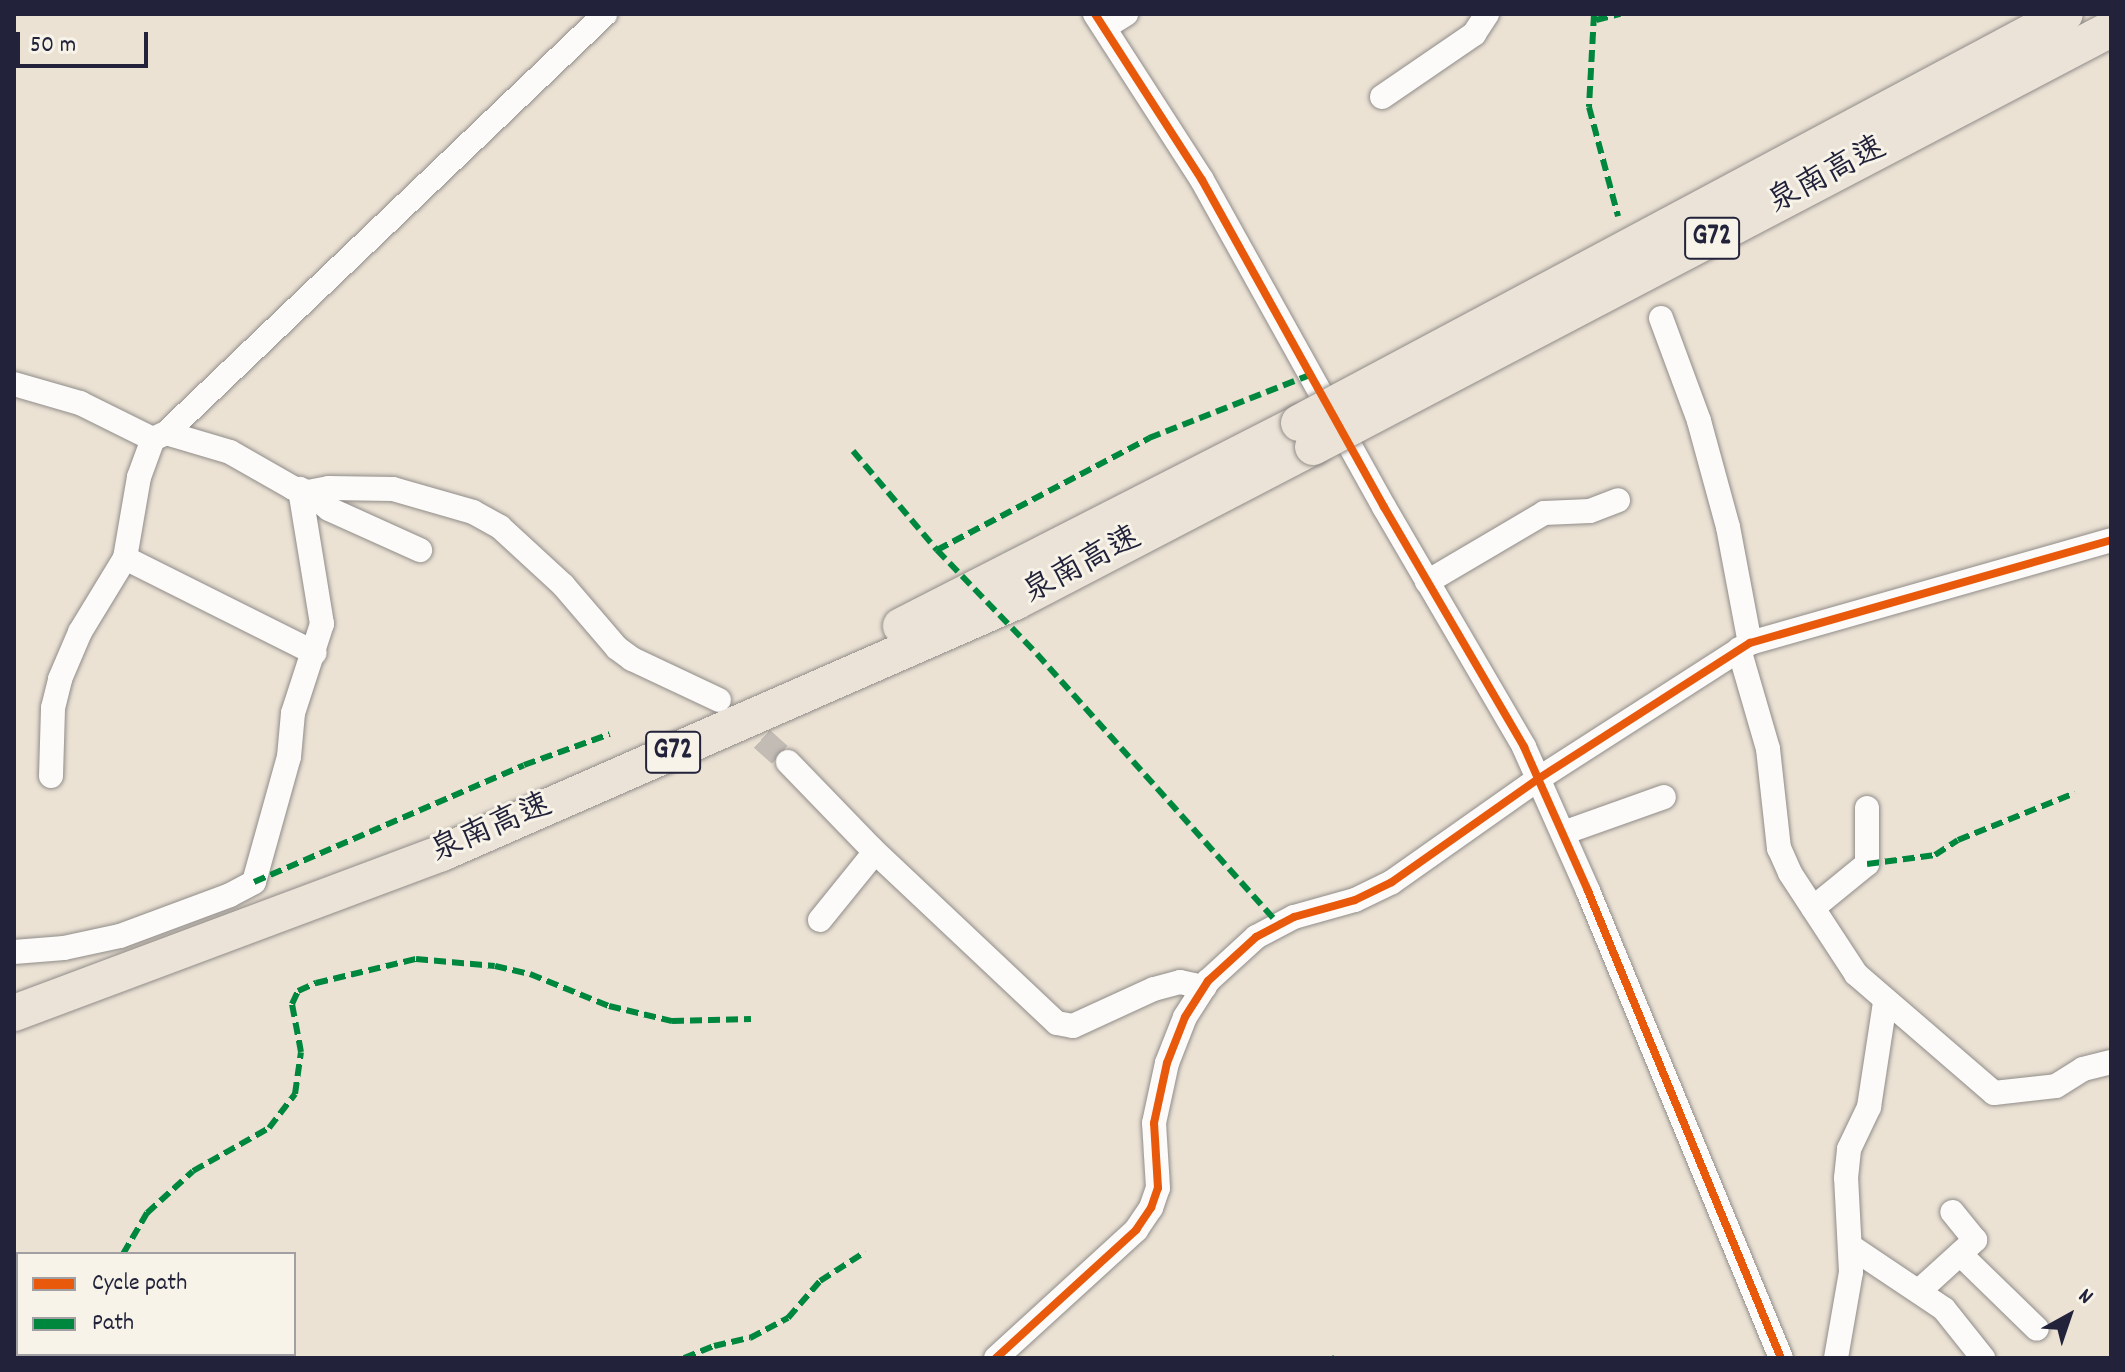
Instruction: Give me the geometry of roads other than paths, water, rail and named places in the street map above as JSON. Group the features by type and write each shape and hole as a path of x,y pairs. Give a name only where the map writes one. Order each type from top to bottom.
{"highway":[{"name":"泉南高速","path":"14,1013 442,853 1015,602 1306,435 2065,14"},
{"name":"泉南高速","path":"14,990 289,890 699,723 1306,435 2111,29"}],"street":[{"path":"51,776 53,708 60,679 80,632 125,558 139,477 160,436 605,14"},
{"path":"1126,14 1100,20 1202,180 1427,582 1524,747 1563,833 1781,1358"},
{"path":"1382,97 1474,34 1487,14"},
{"path":"1661,318 1699,421 1728,527 1745,646 1768,749 1779,848 1813,908 1856,974 1994,1093 2056,1086 2083,1069 2111,1062"},
{"path":"14,384 80,403 160,436 230,452 304,491 329,509 420,550"},
{"path":"304,491 329,488 393,489 473,512 500,527 555,577 617,648 632,659 719,700"},
{"path":"14,952 64,948 120,936 230,895 254,882 289,757 293,713 322,624 304,491"},
{"path":"1427,582 1544,513 1590,511 1618,500"},
{"path":"996,1358 1136,1230 1151,1208 1158,1188 1154,1123 1167,1063 1185,1017 1204,987 1256,937 1294,917 1355,900 1392,882 1538,779 1745,646 2111,540"},
{"path":"125,558 315,653"},
{"path":"788,762 875,852 1057,1023 1081,1023 1154,989 1180,982 1204,987"},
{"path":"1563,833 1664,797"},
{"path":"1813,908 1867,864 1867,808"},
{"path":"820,920 875,852"},
{"path":"1836,1358 1846,1313 1850,1246 1846,1178 1849,1149 1869,1107 1885,1002"},
{"path":"1919,1291 1975,1240 1952,1212"},
{"path":"1850,1246 1944,1309 1983,1358"},
{"path":"1960,1254 2037,1329"}],"tunnel":[{"path":"735,715 788,762"}]}
